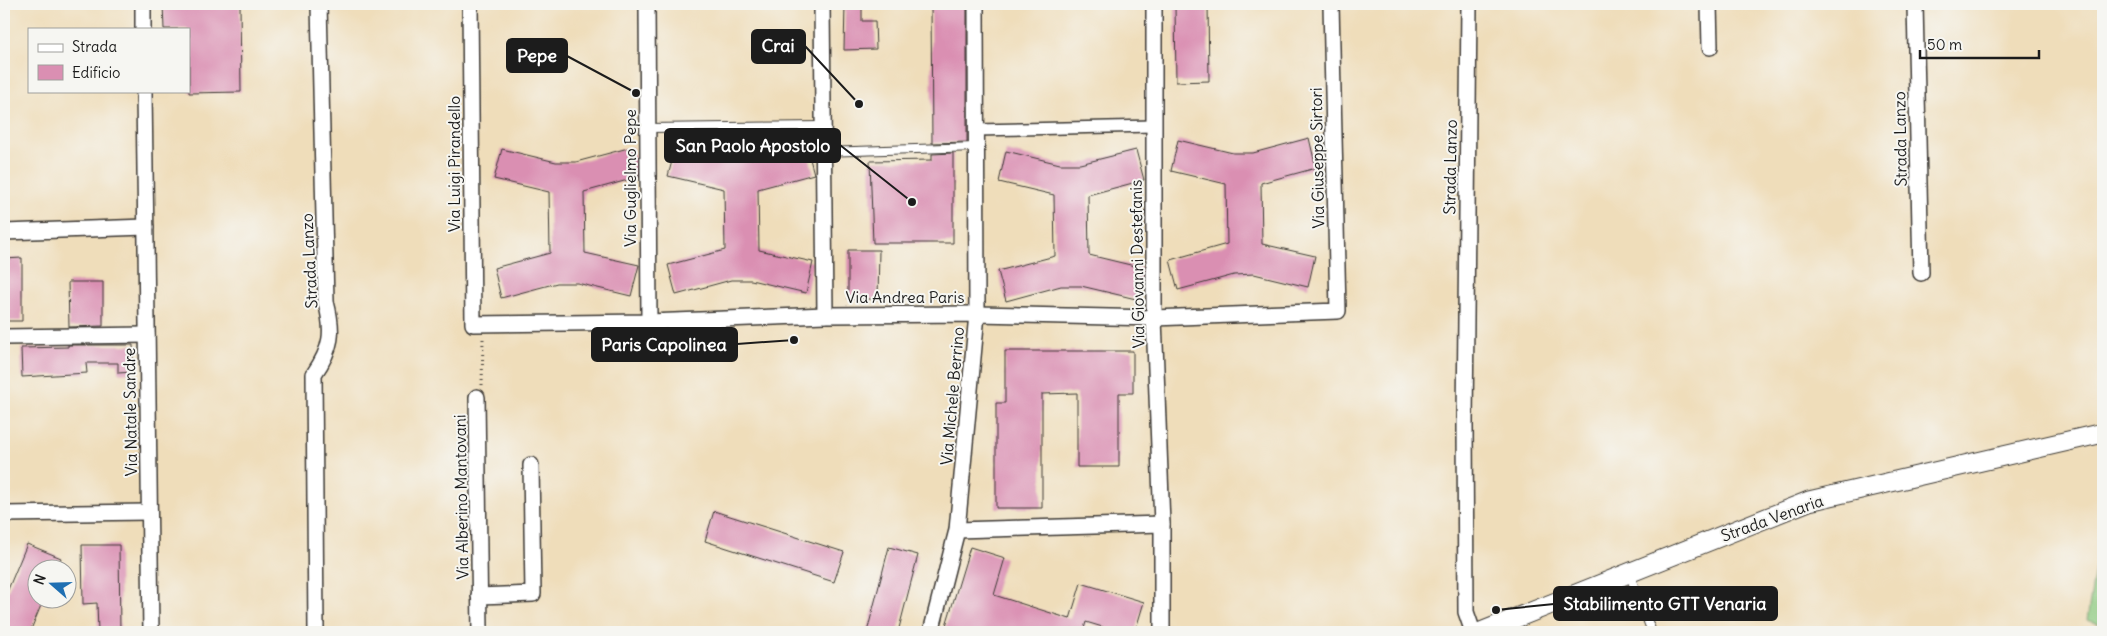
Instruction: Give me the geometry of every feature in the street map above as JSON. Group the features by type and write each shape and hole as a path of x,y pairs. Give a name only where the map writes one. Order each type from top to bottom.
{"street":[{"path":"143,4 143,28"},
{"name":"Strada Lanzo","path":"316,632 314,374 332,335 332,326 326,302 319,4"},
{"name":"Via Luigi Pirandello","path":"470,4 478,324"},
{"name":"Via Guglielmo Pepe","path":"647,4 649,322"},
{"path":"822,4 826,315"},
{"name":"Via Michele Berrino","path":"931,632 957,530 977,314 976,4"},
{"name":"Via Giovanni Destefanis","path":"1154,4 1154,318 1162,524 1162,632"},
{"name":"Via Giuseppe Sirtori","path":"1331,4 1338,311"},
{"name":"Strada Lanzo","path":"1469,4 1466,612 1473,632"},
{"path":"1709,4 1710,47"},
{"name":"Strada Lanzo","path":"1915,4 1921,273"},
{"path":"144,92 147,335"},
{"path":"976,130 1154,126"},
{"path":"4,232 146,227"},
{"name":"Via Andrea Paris","path":"478,324 649,322 826,315 977,314 1154,318 1338,311"},
{"name":"Via Natale Sandre","path":"4,337 147,335 150,632"},
{"name":"Via Alberino Mantovani","path":"478,397 480,632"},
{"name":"Strada Venaria","path":"1481,632 1809,501 2103,432"},
{"name":"Via Alberino Mantovani","path":"480,596 533,594 531,465"},
{"path":"4,514 149,512"},
{"path":"957,530 1162,524"}],"lane":[{"path":"647,128 823,126"},
{"path":"824,152 976,147"},
{"path":"1629,573 1652,632"}],"path":[{"path":"478,324 482,388 478,397"}],"green space":[{"path":"2103,517 2103,625 2087,620"}],"building":[{"path":"163,4 240,4 241,92 189,93 190,28 164,28"},
{"path":"845,4 862,4 862,21 875,21 876,49 844,50"},
{"path":"931,4 967,4 967,142 932,143"},
{"path":"1175,4 1208,4 1209,81 1176,82"},
{"path":"1309,138 1316,168 1261,183 1262,244 1315,256 1308,287 1254,274 1234,275 1178,290 1170,260 1227,244 1226,184 1171,171 1178,140 1233,153 1253,153"},
{"path":"806,144 814,174 758,189 759,250 813,262 806,293 751,280 731,280 676,295 668,265 725,250 724,189 668,176 676,146 730,159 750,159"},
{"path":"632,147 639,177 584,192 585,253 639,265 631,296 577,283 557,283 501,298 494,268 550,253 549,192 494,179 502,149 556,162 576,162"},
{"path":"1136,150 1144,180 1088,195 1089,255 1143,268 1136,299 1081,286 1061,286 1006,301 998,271 1055,256 1054,195 999,182 1006,151 1060,164 1080,164"},
{"path":"953,153 953,243 873,243 870,161 932,160 932,154"},
{"path":"848,250 879,250 878,299 848,299"},
{"path":"22,258 22,321 4,321 4,259"},
{"path":"68,282 103,282 103,326 69,327"},
{"path":"68,345 133,345 133,372 118,373 118,363 86,363 87,373 22,377 21,348 68,347"},
{"path":"1005,351 1133,351 1133,393 1119,393 1119,467 1077,467 1077,393 1042,394 1042,508 996,508 996,403 1005,403"},
{"path":"714,511 844,552 834,582 705,541"},
{"path":"27,544 61,558 28,558 28,608 40,608 30,632 4,632 4,599"},
{"path":"82,545 119,545 120,632 98,632 97,603 83,604"},
{"path":"889,547 918,555 898,632 867,632"},
{"path":"970,547 1005,558 994,595 1070,619 1081,583 1144,602 1135,632 1119,632 1086,622 1083,632 944,632"}],"place":[{"name":"Pepe","path":"636,93"},
{"name":"Crai","path":"859,104"},
{"name":"San Paolo Apostolo","path":"912,202"},
{"name":"Paris Capolinea","path":"794,340"},
{"name":"Stabilimento GTT Venaria","path":"1496,610"}]}
